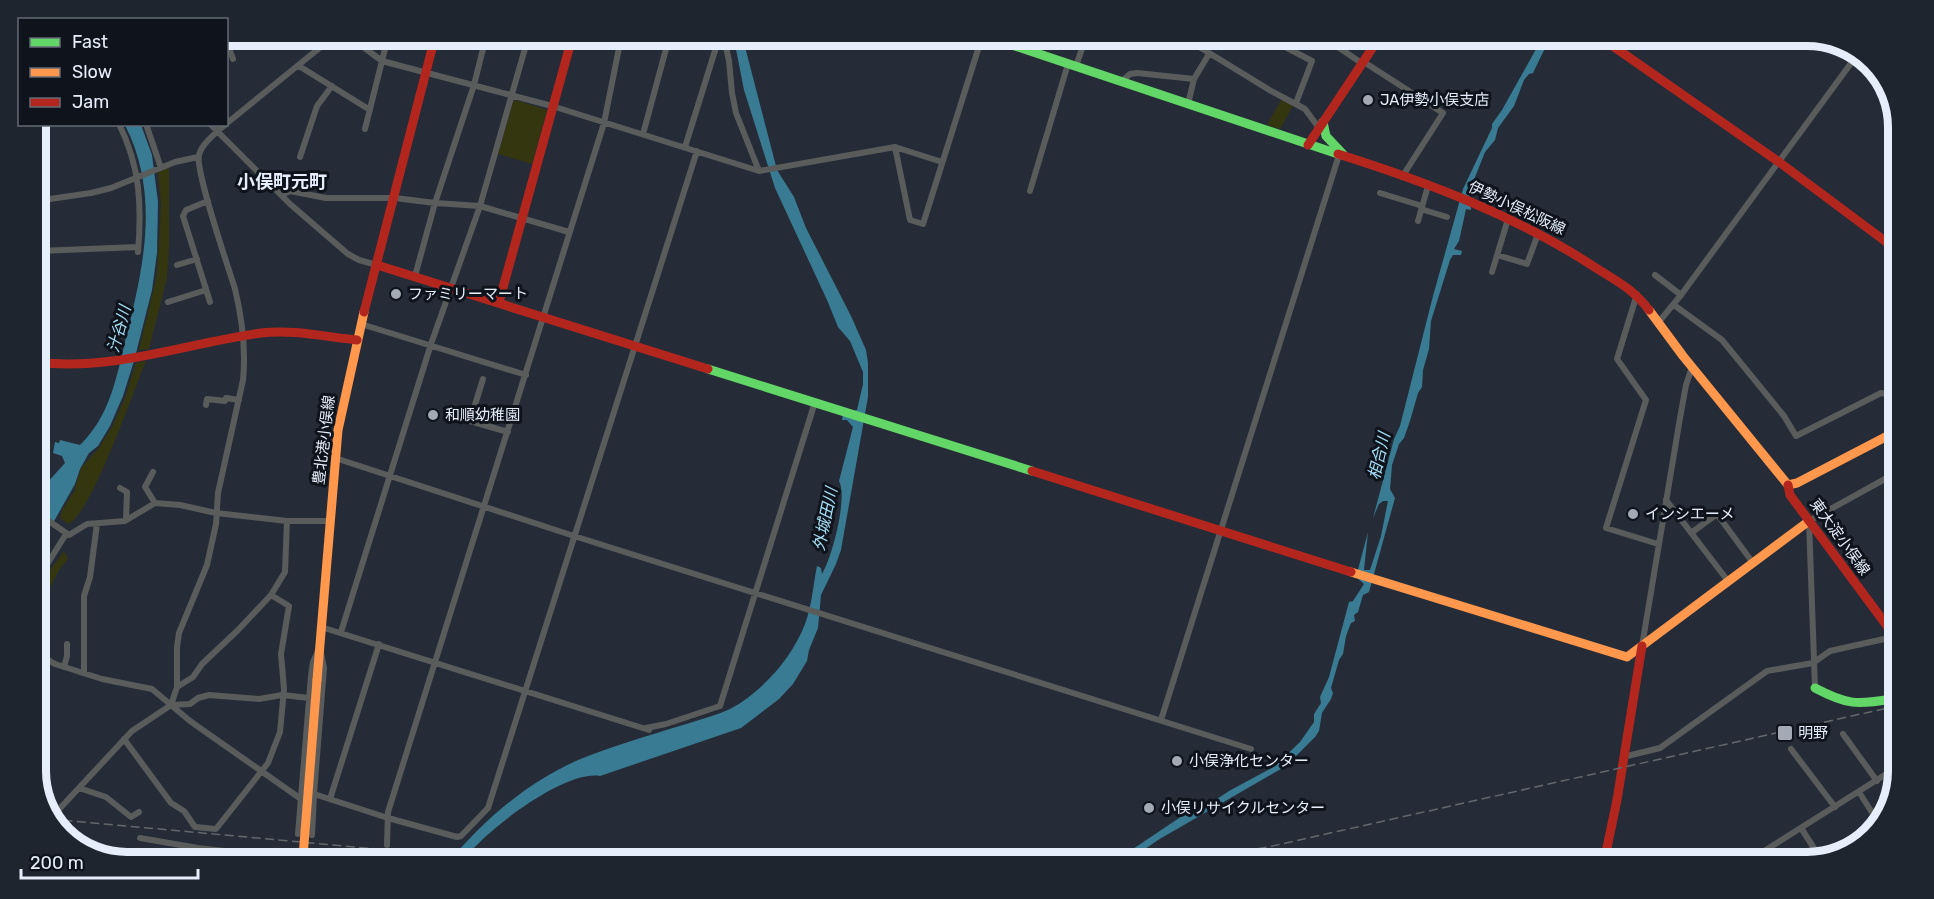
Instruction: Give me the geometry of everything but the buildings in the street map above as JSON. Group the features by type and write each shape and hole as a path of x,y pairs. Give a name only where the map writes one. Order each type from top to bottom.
{"street":[{"path":"229,47 233,59"},
{"path":"228,122 320,47"},
{"path":"363,47 382,61 552,106 760,170 895,147 942,162"},
{"path":"365,129 386,47"},
{"name":"豊北港小俣線","path":"303,852 338,430 357,340 432,47"},
{"path":"415,276 435,203 474,85 484,47"},
{"path":"341,632 431,344 480,206 525,47"},
{"path":"499,302 570,47"},
{"path":"387,845 388,818 604,123 619,47"},
{"path":"642,134 666,47"},
{"path":"685,147 720,47"},
{"path":"724,47 729,61 736,113 760,170"},
{"path":"895,147 910,220 923,225 978,47"},
{"name":"伊勢小俣松阪線","path":"1018,47 1350,158 1456,196 1480,205 1566,248 1637,294 1692,367 1788,485"},
{"path":"1030,191 1072,65 1081,47"},
{"path":"1198,47 1271,92 1296,103 1321,124 1327,139 1334,147 1350,158"},
{"path":"1285,47 1312,61 1296,103"},
{"path":"1338,47 1443,113 1402,177"},
{"path":"1308,145 1373,47"},
{"path":"1614,47 1779,162 1887,243"},
{"path":"1188,104 1194,80 1209,54"},
{"path":"1658,323 1674,305 1853,61"},
{"path":"299,66 370,110"},
{"path":"1122,81 1130,74 1137,72 1194,80"},
{"path":"300,157 317,106 332,86"},
{"path":"47,251 138,249 141,213 138,176 132,154 119,126"},
{"path":"147,126 160,169"},
{"path":"212,126 282,195 348,254 359,260 837,408 1616,655 1627,657 1809,521 1888,478"},
{"path":"171,705 177,687 179,633 207,565 216,524 218,493 239,400 245,361 235,291 208,201 198,157 204,146 224,126"},
{"path":"301,799 314,794 457,837 461,836 488,808 697,151"},
{"path":"1161,720 1339,155"},
{"path":"47,199 101,191 175,162 198,157"},
{"path":"1418,221 1428,186"},
{"path":"282,195 290,191 326,198 395,198 480,206 569,232"},
{"path":"1380,193 1419,205 1421,208 1447,217"},
{"path":"208,201 183,212 210,302"},
{"path":"1492,272 1508,219"},
{"path":"1497,255 1527,264 1538,234"},
{"path":"177,266 197,259"},
{"path":"1654,275 1681,295"},
{"path":"168,302 206,290"},
{"path":"1637,294 1617,359 1646,400 1606,528 1658,544"},
{"path":"1674,305 1722,340 1784,416 1796,436 1881,393 1887,394"},
{"path":"361,324 526,375"},
{"path":"47,364 86,366 243,336 284,333 357,340"},
{"path":"1606,852 1686,385 1692,367"},
{"path":"483,380 471,421 508,432"},
{"path":"206,405 207,399 239,400"},
{"path":"321,627 648,729 720,706 815,402"},
{"path":"1788,485 1797,483 1887,436"},
{"path":"335,458 574,536 1251,749"},
{"path":"153,472 145,487 155,503"},
{"name":"東大淀小俣線","path":"1788,485 1790,495 1888,629"},
{"path":"120,488 127,492 126,520"},
{"path":"1666,500 1728,581"},
{"path":"47,520 71,535 87,524 126,520 155,503 287,521 330,521"},
{"path":"1691,533 1717,514 1752,563"},
{"path":"177,687 193,677 202,664 271,595 285,572 287,521"},
{"path":"1809,521 1815,688 1847,704 1859,705 1888,700"},
{"path":"84,673 84,596 90,577 97,524"},
{"path":"47,564 66,534"},
{"path":"124,740 171,803 184,811 195,827 216,829 268,763 280,732 281,654 289,606 271,595"},
{"path":"1623,757 1660,748 1767,671 1813,663 1830,651 1888,637"},
{"path":"64,667 67,644"},
{"path":"330,799 379,644"},
{"path":"298,834 313,662 320,648"},
{"path":"312,835 324,668 320,648"},
{"path":"47,659 50,662 102,679 152,689 190,721 301,799"},
{"path":"57,812 139,725 171,705 190,704 198,698 209,695 259,699 282,695 309,698"},
{"path":"1843,734 1876,781"},
{"path":"1791,749 1835,807"},
{"path":"1763,852 1888,773"},
{"path":"80,788 106,797 131,817 139,812"},
{"path":"1859,792 1874,816"},
{"path":"1801,828 1816,852"},
{"path":"140,838 233,852"},
{"path":"191,852 198,848"}],"green space":[{"path":"515,100 547,110 532,164 498,154"},
{"path":"1281,100 1293,106 1280,129 1267,125"},
{"path":"169,168 167,278 149,349 139,350 157,275 161,205 158,172"},
{"path":"146,361 89,498 78,515 68,524 60,518 63,508 74,492 81,468 98,449 112,427 125,398 136,363"},
{"path":"64,551 68,559 59,570 47,593 47,574"},
{"path":"47,606 50,639 47,642"}],"water":[{"path":"736,47 745,47 777,170 794,197 806,228 851,316 866,350 868,363 868,397 841,550 821,595 818,628 807,661 793,684 779,699 741,728 600,776 567,782 527,804 491,832 471,852 457,852 510,801 560,769 604,750 706,718 742,702 775,673 792,649 805,624 817,566 821,568 822,574 838,528 842,500 839,481 853,427 847,420 842,420 843,414 857,410 863,384 863,372 850,341 838,327 775,188 744,90"},
{"path":"1537,47 1546,47 1533,73 1524,80 1514,106 1498,128 1495,140 1485,152 1470,190 1471,210 1466,209 1459,241 1454,249 1462,251 1461,255 1453,255 1450,260 1431,321 1429,349 1423,370 1422,387 1392,465 1390,489 1395,498 1369,592 1363,595 1358,612 1354,615 1355,621 1351,623 1346,636 1343,654 1331,688 1333,693 1322,713 1319,731 1286,766 1158,840 1143,852 1128,852 1188,812 1211,803 1275,766 1300,742 1314,722 1314,714 1321,703 1320,697 1329,677 1349,602 1353,601 1364,584 1356,577 1368,532 1364,570 1370,570 1381,536 1388,501 1379,504 1373,518 1463,189 1492,124"},
{"path":"125,126 141,126 152,155 158,202 157,253 152,290 123,396 110,426 98,446 89,453 53,523 47,519 47,483 65,463 62,456 53,453 55,442 59,443 60,440 80,445 105,410 118,370 138,287 146,206 143,179 136,152"}],"railway":[{"path":"1238,852 1888,708"},
{"path":"63,820 410,852"}],"traffic: fast":[{"path":"1018,47 1338,154"},
{"path":"1323,122 1326,136 1343,154"},
{"path":"708,369 1032,471"},
{"path":"1815,688 1844,701 1861,703 1888,700"}],"traffic: slow":[{"path":"1649,310 1683,356 1788,485"},
{"path":"317,680 338,430 364,312"},
{"path":"1788,485 1797,483 1887,436"},
{"path":"1351,572 1627,657 1809,521"},
{"path":"303,852 317,680"}],"traffic: jam":[{"path":"364,312 432,47"},
{"path":"499,302 570,47"},
{"path":"1308,145 1373,47"},
{"path":"1614,47 1779,162 1887,243"},
{"path":"1338,154 1405,176 1471,202 1535,232 1618,282 1631,291 1649,310"},
{"path":"377,265 708,369"},
{"path":"47,363 93,363 121,360 273,332 357,340"},
{"path":"1032,471 1351,572"},
{"path":"1788,485 1790,495 1888,627"},
{"path":"1606,852 1617,800 1642,646"}],"place":[{"name":"JA伊勢小俣支店","path":"1368,100"},
{"name":"ファミリーマート","path":"396,294"},
{"name":"和順幼稚園","path":"433,415"},
{"name":"インシエーメ","path":"1633,514"},
{"name":"明野","path":"1785,733"},
{"name":"小俣浄化センター","path":"1177,761"},
{"name":"小俣リサイクルセンター","path":"1149,808"}],"district":[{"name":"小俣町元町","path":"282,182"}],"water label":[{"name":"汁谷川","path":"119,329"},
{"name":"相合川","path":"1379,456"},
{"name":"外城田川","path":"825,519"}]}
